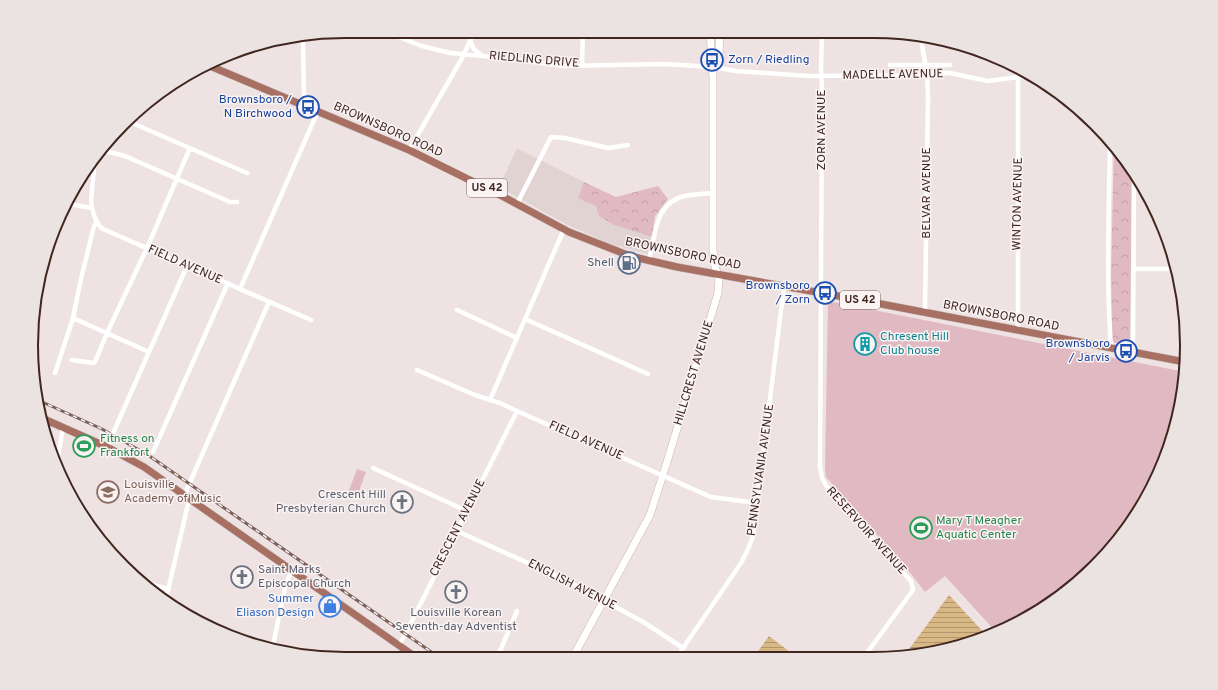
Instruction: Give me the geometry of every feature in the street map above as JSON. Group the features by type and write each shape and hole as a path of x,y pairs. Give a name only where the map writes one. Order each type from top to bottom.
{"main road":[{"path":"711,38 713,67"},
{"path":"713,67 719,55 720,38"},
{"name":"HILLCREST AVENUE","path":"576,652 650,515 718,293 719,284 712,249 713,67"},
{"name":"BROWNSBORO ROAD","path":"214,68 408,150 517,204 564,230 618,252 717,274 1179,361"},
{"path":"47,421 107,447 144,467 408,652"}],"street":[{"name":"RIEDLING DRIVE","path":"401,38 430,49 450,53 464,53 563,66 664,64 713,67"},
{"path":"408,150 472,38"},
{"path":"582,65 583,38"},
{"path":"822,38 822,76"},
{"path":"302,105 304,99 303,41"},
{"path":"470,41 474,49 481,55"},
{"name":"BELVAR AVENUE","path":"922,42 927,74 928,96 925,312"},
{"path":"890,65 950,65"},
{"name":"ZORN AVENUE","path":"713,67 736,71 822,76 821,293"},
{"name":"MADELLE AVENUE","path":"822,76 950,73 988,81 1022,77"},
{"name":"WINTON AVENUE","path":"1018,77 1018,330"},
{"path":"240,289 318,111"},
{"path":"133,123 247,173"},
{"path":"517,204 551,137 566,138 608,148 628,145"},
{"path":"72,360 95,362 106,333 147,248 190,148"},
{"path":"1110,150 1108,283 1111,348"},
{"path":"106,152 113,152 125,156 230,202 237,202"},
{"path":"55,373 73,318 94,224 97,222 91,201 94,168"},
{"path":"1133,352 1134,184"},
{"path":"649,260 658,222 662,211 668,204 672,200 683,196 713,193"},
{"path":"72,205 92,208"},
{"name":"FIELD AVENUE","path":"97,222 103,229 311,320"},
{"path":"490,400 564,230"},
{"path":"107,447 187,266"},
{"path":"1134,269 1171,269"},
{"path":"153,452 228,283"},
{"name":"PENNSYLVANIA AVENUE","path":"680,652 745,556 753,536 784,286"},
{"name":"RESERVOIR AVENUE","path":"821,293 820,467 822,478 827,487 910,580 913,590 867,652"},
{"path":"167,595 188,504 187,489 269,302"},
{"path":"457,310 517,338"},
{"path":"73,318 149,352"},
{"path":"525,319 648,374"},
{"name":"FIELD AVENUE","path":"417,370 517,411 711,497 757,503"},
{"name":"CRESCENT AVENUE","path":"399,645 517,411"},
{"path":"58,455 63,428"},
{"path":"373,468 467,511"},
{"name":"ENGLISH AVENUE","path":"457,531 557,575 645,622 683,648"},
{"path":"273,644 286,583 292,570"},
{"path":"154,585 169,589"},
{"path":"500,652 517,611"}],"shaded area":[{"path":"517,148 584,182 579,198 596,206 599,216 614,225 652,237 648,254 611,244 568,225 499,187"},
{"path":"949,595 983,632 952,642 909,649"},
{"path":"769,636 790,652 758,652"}],"green space":[{"path":"1114,154 1132,180 1130,343 1128,346 1115,343 1112,340 1111,274"},
{"path":"584,182 616,197 658,186 668,199 655,216 652,237 614,225 599,216 596,206 578,198"},
{"path":"828,301 1178,371 1174,405 1164,444 1157,462 1139,498 1117,532 1090,562 1060,589 1026,611 992,628 945,576 925,592 908,570 826,477"},
{"path":"357,469 366,472 357,497 348,493"}],"railway":[{"path":"44,403 102,429 148,455 431,652"}],"place":[{"name":"Zorn / Riedling","path":"712,60"},
{"name":"Brownsboro / N Birchwood","path":"308,107"},
{"name":"Shell","path":"629,263"},
{"name":"Brownsboro / Zorn","path":"825,293"},
{"name":"Chresent Hill Club house","path":"865,344"},
{"name":"Brownsboro / Jarvis","path":"1126,351"},
{"name":"Fitness on Frankfort","path":"84,446"},
{"name":"Louisville Academy of Music","path":"108,492"},
{"name":"Crescent Hill Presbyterian Church","path":"402,502"},
{"name":"Mary T Meagher Aquatic Center","path":"921,528"},
{"name":"Saint Marks Episcopal Church","path":"242,577"},
{"name":"Louisville Korean Seventh-day Adventist","path":"456,592"},
{"name":"Summer Eliason Design","path":"330,606"}]}
